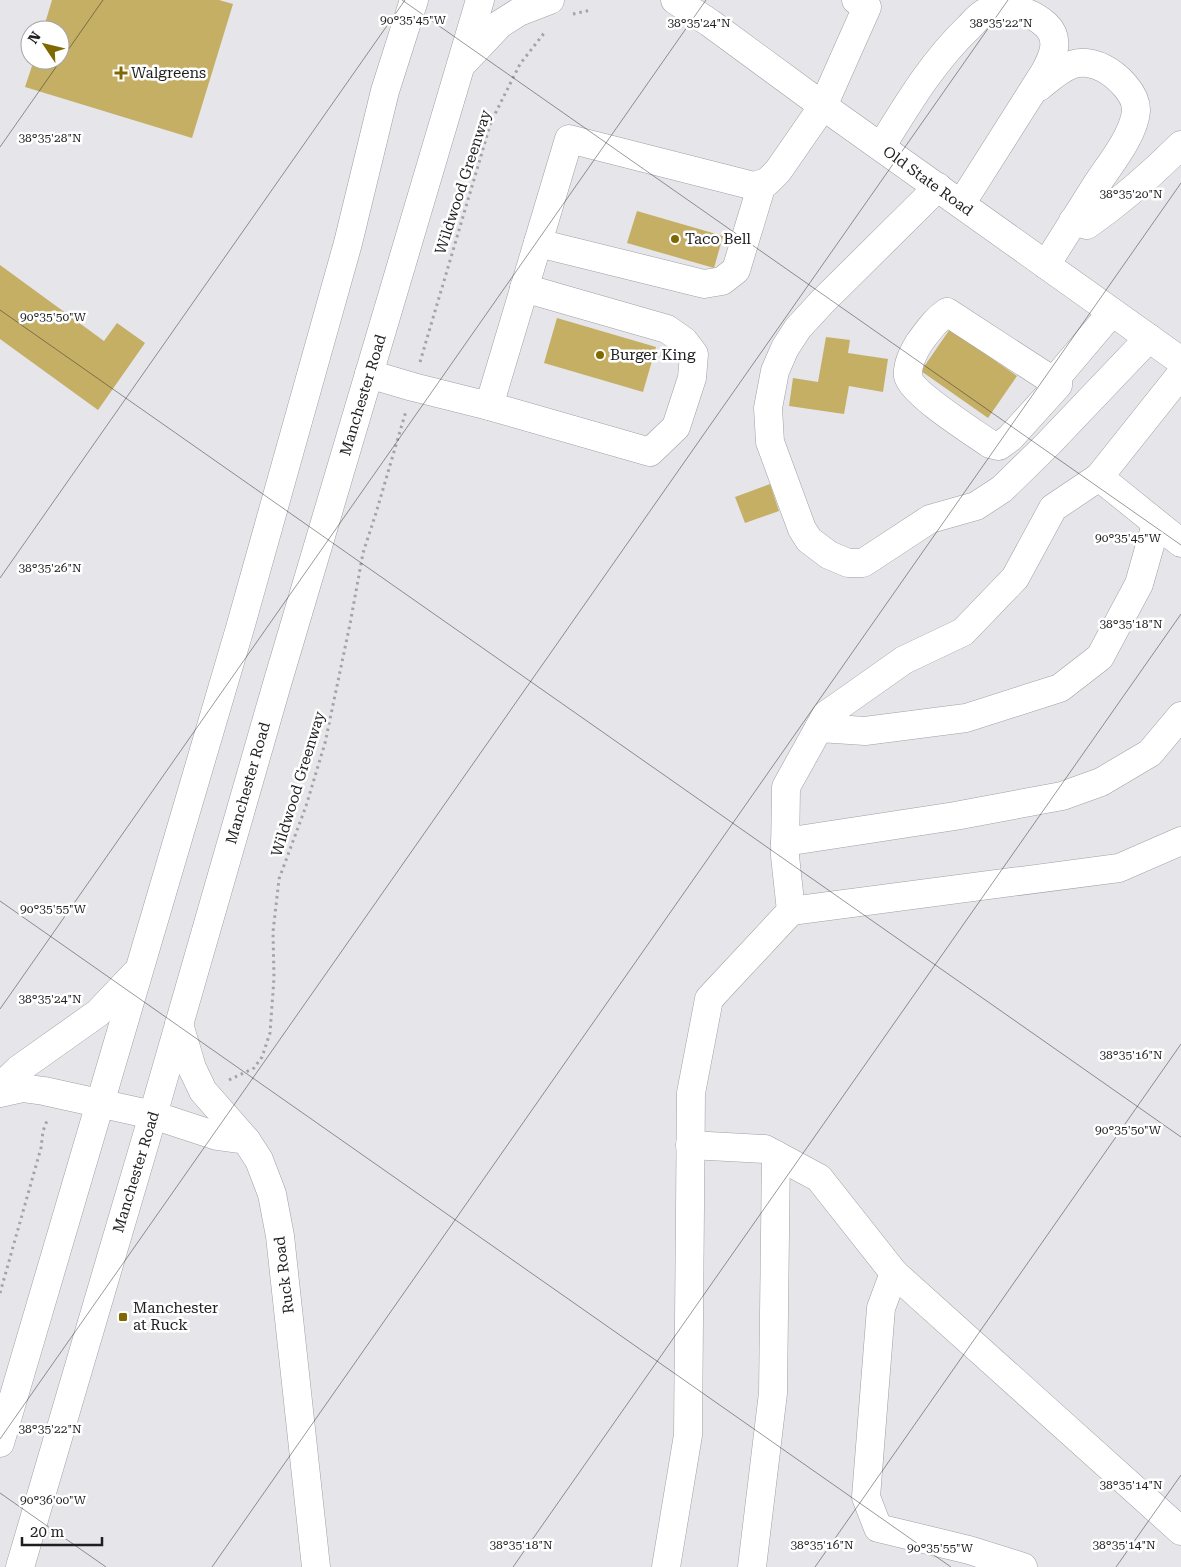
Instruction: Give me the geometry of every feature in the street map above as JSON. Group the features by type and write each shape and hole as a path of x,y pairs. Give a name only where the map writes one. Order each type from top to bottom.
{"main road":[{"path":"0,1443 240,628 348,242 385,91 414,0"},
{"name":"Manchester Road","path":"20,1567 153,1115 271,703 480,0"},
{"name":"Old State Road","path":"675,0 710,23 823,106 1181,361"},
{"path":"489,406 569,139 754,186 767,182 778,171 823,106 868,2"},
{"path":"460,66 500,24 519,12 558,8"},
{"path":"881,147 919,86 959,36 985,12 996,8 1008,8 1036,16 1053,32 1055,40 1052,60 962,204"},
{"path":"1031,95 1058,71 1071,64 1085,62 1096,64 1109,71 1132,95 1136,109 1133,125 1121,148 1046,265"},
{"path":"1073,221 1087,225 1095,220 1149,176 1181,145"},
{"path":"538,243 704,284 722,281 736,270 762,184"},
{"path":"938,188 798,328 785,348 775,371 768,408 770,442 802,529 810,540 829,555 848,563 863,563 930,519 976,506 1002,489 1048,444 1149,338"},
{"path":"369,374 650,452 676,427 692,378 694,354 684,341 667,329 524,288"},
{"path":"1058,376 1058,385 1010,438 999,446 990,444 921,394 911,383 908,376 913,352 933,325 947,312 1050,379 1058,376 1112,312"},
{"path":"791,911 785,856 786,787 826,715 904,660 963,632 1015,578 1053,508 1099,478 1181,374"},
{"path":"1099,478 1181,543"},
{"path":"819,728 864,731 966,718 1060,688 1100,657 1139,584 1156,524"},
{"path":"785,842 955,816 1062,796 1101,782 1150,752 1181,716"},
{"path":"666,1567 688,1435 691,1093 708,999 791,911 1119,868 1181,841"},
{"path":"0,1088 18,1069 98,1013 140,970"},
{"name":"Ruck Road","path":"179,1024 192,1068 203,1091 246,1140 259,1160 272,1194 280,1236 316,1567"},
{"path":"0,1093 22,1088 153,1115 217,1136 246,1140"},
{"path":"690,1145 765,1149 819,1178 894,1273 1181,1531"},
{"path":"752,1567 773,1393 776,1155"},
{"path":"894,1273 881,1308 866,1497 878,1528 969,1550 1022,1567"}],"path":[{"path":"558,8 591,10"},
{"name":"Wildwood Greenway","path":"426,342 492,122 520,64 546,30"},
{"name":"Wildwood Greenway","path":"225,1082 254,1068 262,1057 270,1033 274,978 273,932 279,879 306,806 325,744 363,553 406,410"},
{"path":"0,1293 41,1148 43,1130"}],"building":[{"name":"Walgreens","path":"52,0 219,0 233,4 192,138 25,87 31,70 70,70 70,20 46,20"},
{"name":"Taco Bell","path":"637,211 723,236 714,268 627,243"},
{"path":"0,265 104,341 117,323 145,343 98,410 0,339"},
{"name":"Burger King","path":"557,318 656,347 643,392 544,363"},
{"path":"950,329 1017,376 988,418 921,371"},
{"path":"826,337 850,340 848,353 888,359 883,392 849,386 844,414 789,406 793,378 818,382"},
{"path":"770,484 779,511 745,523 735,497"}],"place":[{"name":"Walgreens","path":"121,73"},
{"name":"Taco Bell","path":"675,239"},
{"name":"Burger King","path":"600,355"},
{"name":"Manchester at Ruck","path":"123,1317"}]}
